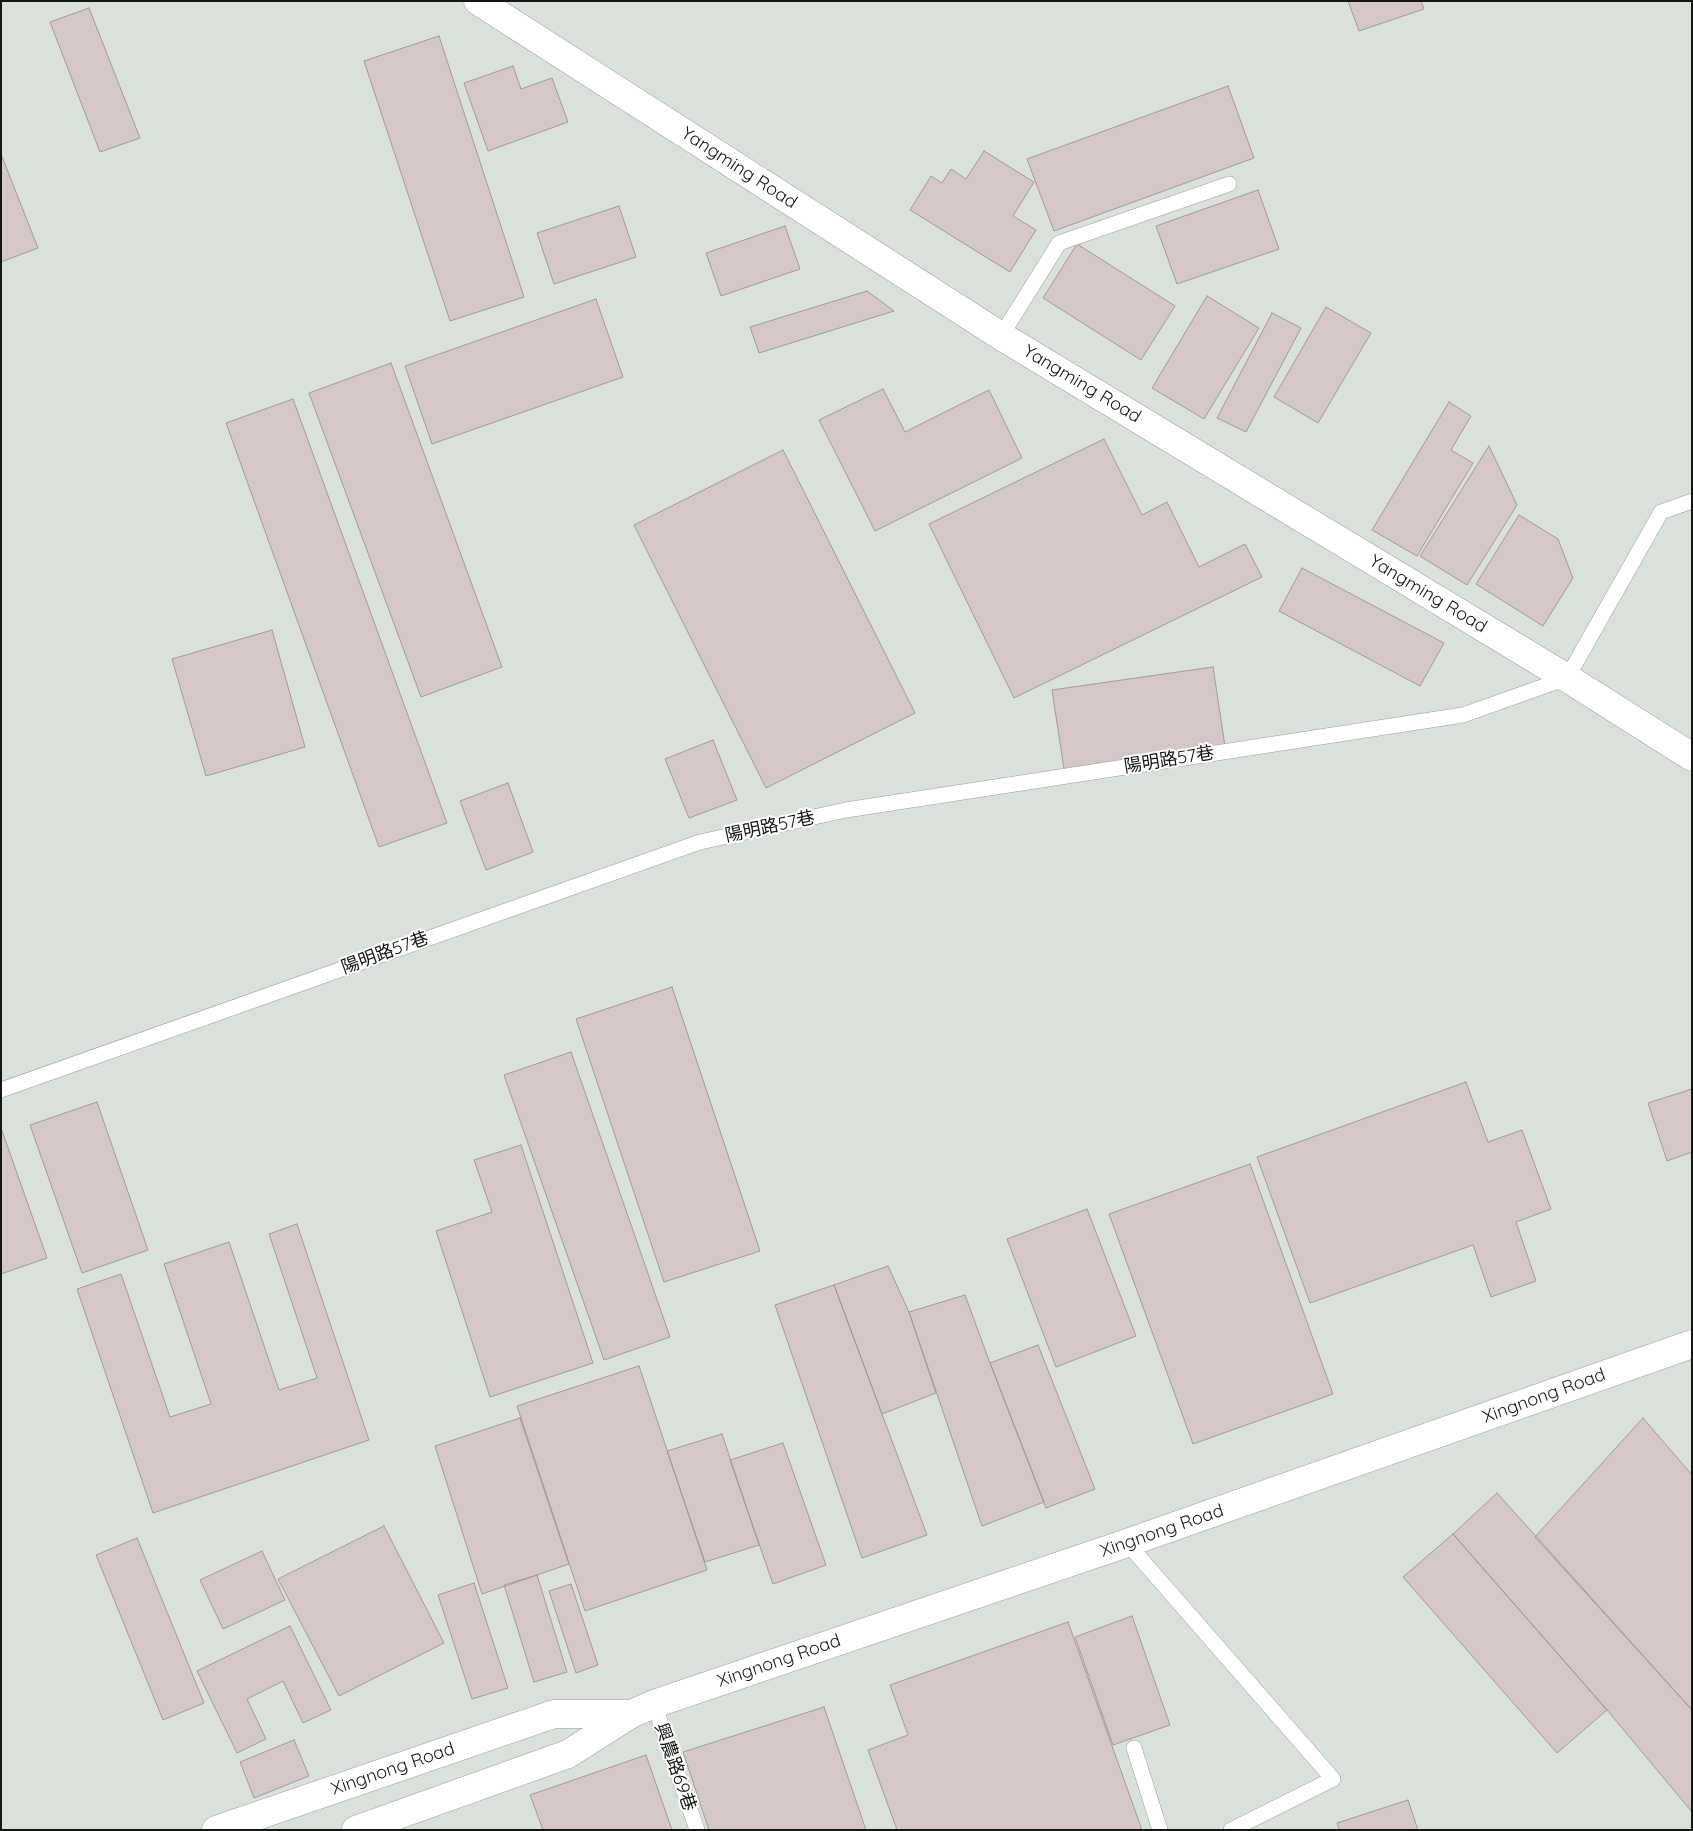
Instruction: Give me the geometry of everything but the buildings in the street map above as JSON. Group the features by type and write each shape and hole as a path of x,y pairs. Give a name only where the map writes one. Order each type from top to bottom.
{"main road":[{"name":"Yangming Road","path":"478,1 1001,336 1567,678 1692,757"},
{"name":"Xingnong Road","path":"356,1830 568,1754 642,1708 1127,1544 1692,1344"},
{"name":"Xingnong Road","path":"216,1830 554,1714 642,1708"}],"lane":[{"path":"1001,336 1059,243 1229,184"},
{"path":"1567,678 1661,512 1692,502"},
{"name":"陽明路57巷","path":"1,1090 700,842 846,810 1463,715 1567,678"},
{"path":"1127,1544 1333,1778 1231,1830"},
{"name":"興農路69巷","path":"642,1708 697,1830"},
{"path":"1134,1748 1160,1830"}]}
